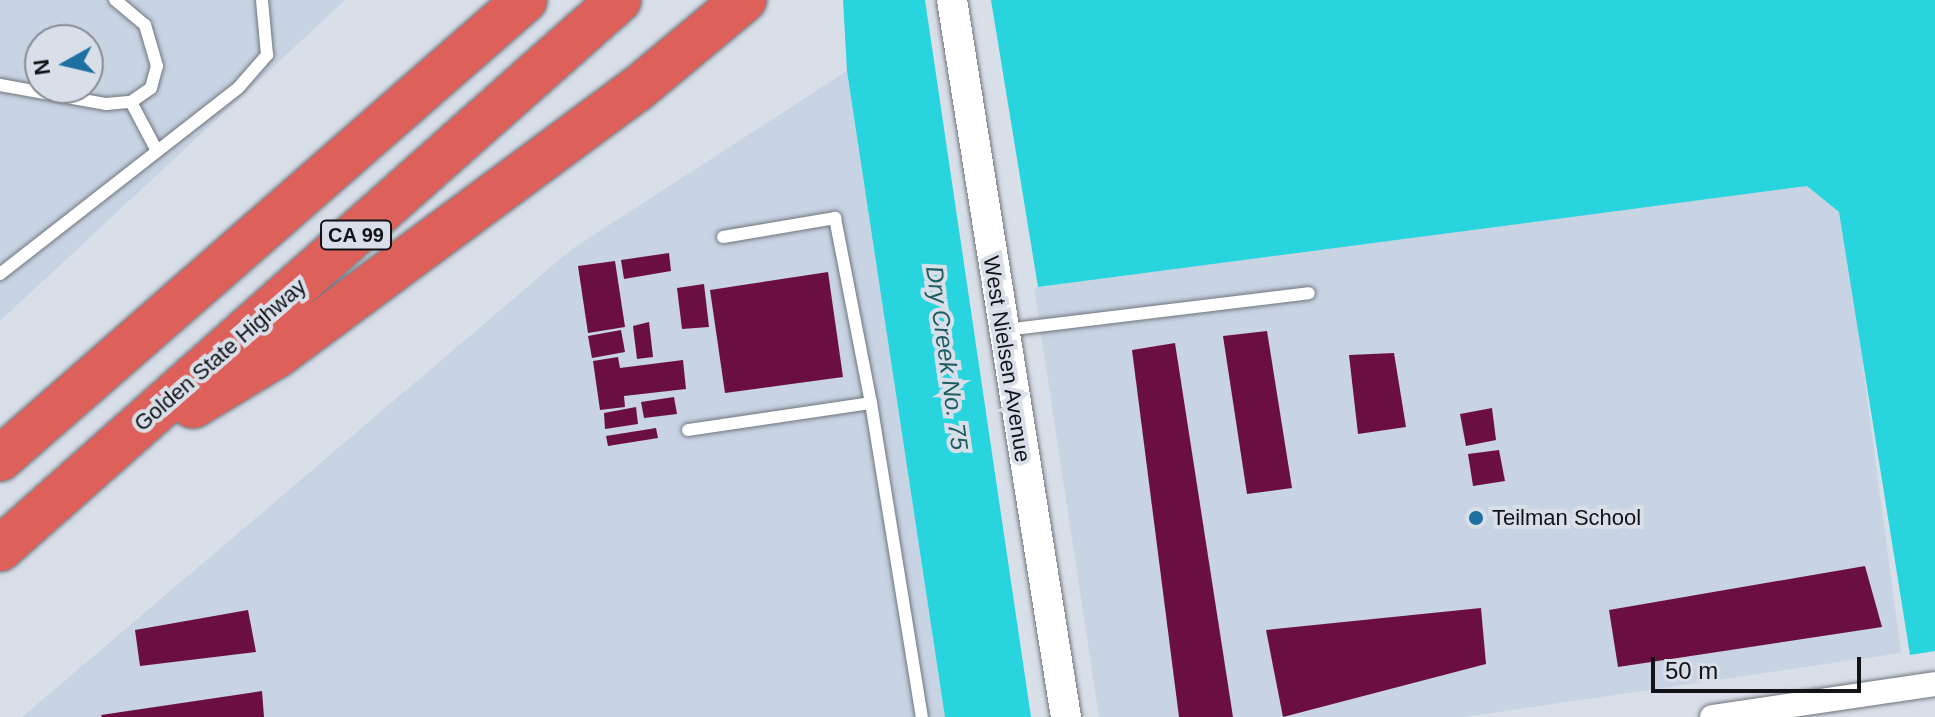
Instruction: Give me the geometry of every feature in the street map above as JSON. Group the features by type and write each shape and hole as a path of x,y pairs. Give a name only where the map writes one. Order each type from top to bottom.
{"highway":[{"path":"0,450 478,0"},
{"name":"CA 99","path":"0,459 525,0"},
{"name":"Golden State Highway","path":"0,549 619,0"},
{"path":"92,468 276,356 636,90 744,0"}],"street":[{"name":"West Nielsen Avenue","path":"952,0 1002,331 1066,717"},
{"path":"1712,717 1935,684"}],"lane":[{"path":"0,274 239,87 267,55 262,0"},
{"path":"0,85 106,104 131,102 151,88 157,66 145,25 119,2"},
{"path":"131,102 157,151"},
{"path":"723,237 835,218 871,403 922,717"},
{"path":"1002,331 1309,293"},
{"path":"688,430 871,403"}],"shaded area":[{"path":"0,0 345,0 0,321"},
{"path":"847,71 945,717 22,717 572,249"},
{"name":"Teilman School","path":"1805,183 1843,216 1901,653 1464,717 1099,717 1034,288"}],"water":[{"name":"Dry Creek No. 75","path":"843,0 925,0 1031,717 945,717 847,71"},
{"path":"991,0 1935,0 1935,651 1910,655 1839,212 1807,186 1038,287"}],"building":[{"path":"669,253 671,271 624,279 621,260"},
{"path":"615,261 625,327 588,333 578,266"},
{"path":"828,272 843,377 725,393 710,290"},
{"path":"704,284 709,327 682,329 677,288"},
{"path":"649,322 653,357 637,359 633,326"},
{"path":"621,330 625,352 592,358 588,336"},
{"path":"1267,331 1292,488 1247,494 1223,336"},
{"path":"1175,343 1233,717 1179,717 1132,350"},
{"path":"1394,353 1406,427 1358,434 1349,355"},
{"path":"618,357 620,368 683,360 686,389 624,396 625,407 600,410 593,361"},
{"path":"674,397 677,414 644,418 641,402"},
{"path":"636,407 638,424 605,429 604,413"},
{"path":"1492,408 1496,440 1466,446 1460,414"},
{"path":"656,428 658,438 608,446 606,436"},
{"path":"1499,450 1505,481 1473,486 1468,454"},
{"path":"1865,566 1882,627 1618,667 1609,610"},
{"path":"1481,608 1486,664 1283,717 1266,630"},
{"path":"248,610 256,652 140,666 135,630"},
{"path":"262,691 264,717 101,715"}],"place":[{"name":"Teilman School","path":"1476,518"}]}
